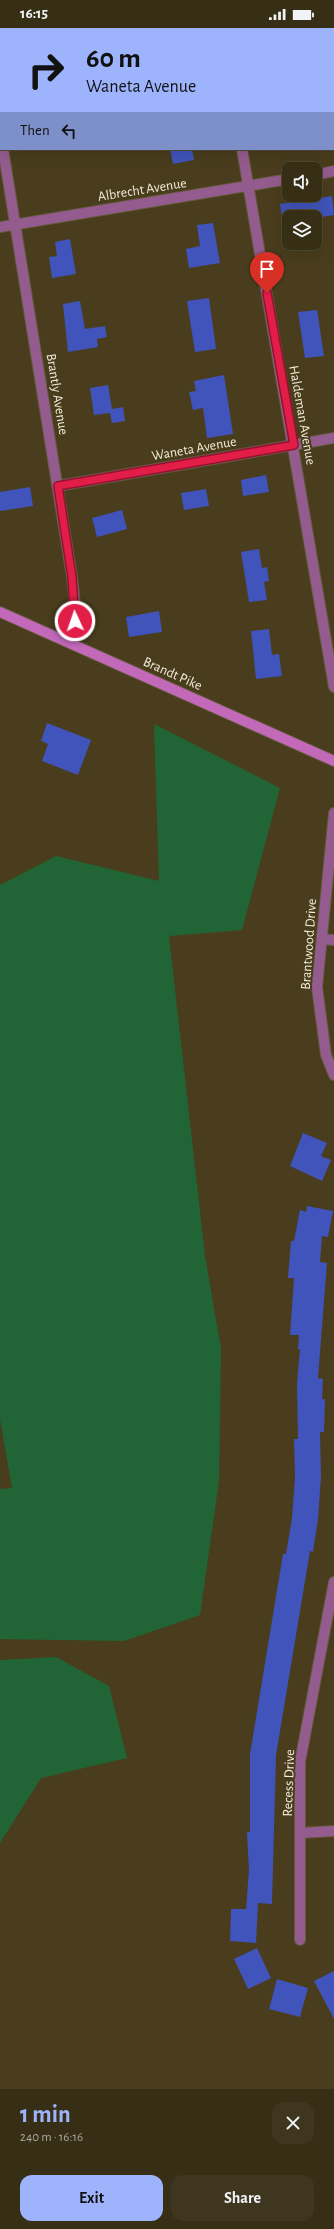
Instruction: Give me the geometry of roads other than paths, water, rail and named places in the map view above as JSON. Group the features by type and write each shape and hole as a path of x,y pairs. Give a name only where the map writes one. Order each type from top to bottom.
{"main road":[{"name":"Brandt Pike","path":"0,612 334,761"}],"street":[{"name":"Brantly Avenue","path":"3,150 58,486 76,613 72,644"},
{"name":"Haldeman Avenue","path":"242,150 294,445 334,687"},
{"path":"322,174 334,171"},
{"name":"Albrecht Avenue","path":"0,227 282,181"},
{"name":"Waneta Avenue","path":"58,486 334,438"},
{"name":"Brantwood Drive","path":"334,813 317,987 326,1055 334,1075"},
{"path":"322,939 334,940"},
{"name":"Recess Drive","path":"300,1940 300,1762 334,1582"},
{"path":"300,1833 334,1831"}]}
